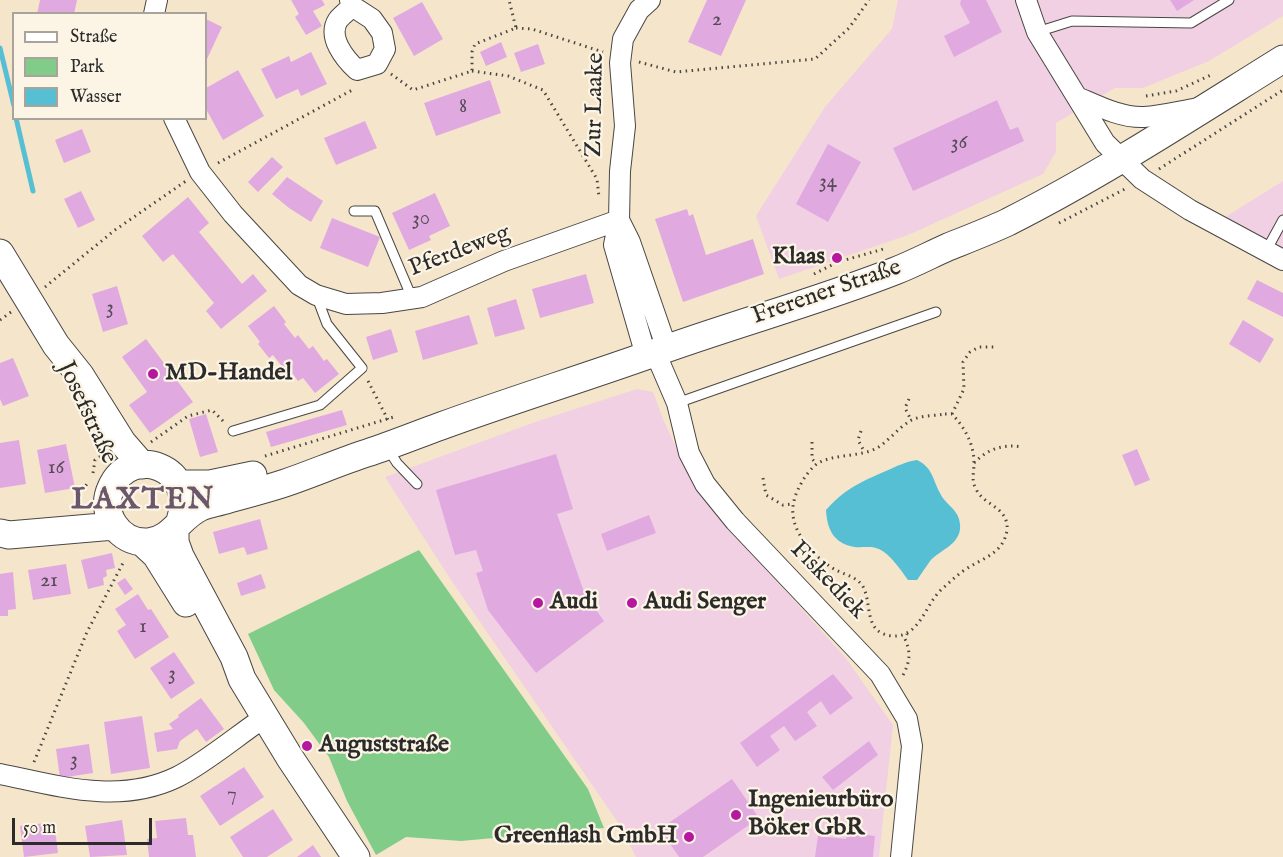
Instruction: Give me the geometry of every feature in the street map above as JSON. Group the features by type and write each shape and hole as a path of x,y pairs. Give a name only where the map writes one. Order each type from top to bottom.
{"main road":[{"name":"Frerener Straße","path":"178,525 200,507 283,483 895,271 1006,223 1122,159 1283,59"},
{"name":"Josefstraße","path":"0,253 56,345 80,375 122,442 144,453"},
{"name":"Josefstraße","path":"56,345 67,378 111,459 111,490"},
{"path":"0,527 92,509 144,453 156,466 165,469 180,484 184,501 175,542 180,556 234,657 242,679 356,857"},
{"name":"Frerener Straße","path":"180,484 210,484 305,465 340,462"},
{"path":"111,490 108,514 114,526 122,534 142,542 156,555 225,662 242,679"},
{"path":"142,542 161,539 178,525"},
{"path":"0,533 9,536 114,526"}],"street":[{"name":"Zur Laake","path":"611,223 626,126 621,58 623,39 639,10 650,0"},
{"path":"1026,0 1037,32 1106,143 1142,179 1190,210 1274,255"},
{"path":"351,3 372,19 382,33 385,49 377,64 357,70 344,58 335,37 337,21 351,3"},
{"path":"1077,97 1106,110 1143,117 1207,106"},
{"name":"Pferdeweg","path":"175,120 200,172 233,214 299,285 316,296 346,304 382,303 422,297 504,261 611,223"},
{"path":"611,223 614,245 656,352"},
{"name":"Fiskediek","path":"656,352 677,403 689,453 705,484 735,521 880,674 908,719 912,746 901,857"},
{"path":"0,774 86,792 126,792 177,776 265,717"}],"lane":[{"path":"1037,32 1072,21 1191,23 1229,0"},
{"path":"354,211 375,211 412,298"},
{"path":"1274,255 1283,220"},
{"path":"233,431 320,405 362,368 327,324 316,296"},
{"path":"677,403 936,312"},
{"path":"393,444 397,463 417,484"}],"path":[{"path":"509,0 516,28"},
{"path":"472,71 472,52 475,44 516,28 532,29 621,58 676,72 814,59 849,28 869,0"},
{"path":"29,300 115,230 200,172 363,84 377,64 413,90 472,71 508,76 543,90 597,179 611,223"},
{"path":"1130,116 1137,98 1176,91 1215,73"},
{"path":"1095,206 1283,90"},
{"path":"952,414 964,389 963,362 970,352 979,347 995,347"},
{"path":"362,368 393,444"},
{"path":"909,399 905,408 911,420"},
{"path":"144,453 153,442 188,416 212,410 233,431"},
{"path":"907,634 887,634 873,625 867,609 865,590 855,578 830,567 811,551 793,520 792,504 802,482 817,464 864,451 872,451 882,446 889,437 911,420 952,414"},
{"path":"892,691 904,673 909,660 909,648 905,639 907,634 922,618 939,592 966,569 993,555 1005,540 1006,520 995,506 977,492 973,482 972,447 965,429 952,414"},
{"path":"861,431 858,440 864,451"},
{"path":"812,442 812,459 817,464"},
{"path":"974,463 993,449 1009,445 1023,447"},
{"path":"763,478 766,495 783,505 792,504"},
{"path":"27,780 90,626 128,553 142,542"}],"shaded area":[{"path":"898,0 1283,0 1283,16 1209,61 1143,88 1115,88 1056,123 1056,152 1043,174 908,235 779,279 756,216 825,107 892,29"},
{"path":"1283,181 1283,253 1222,219"},
{"name":"Audi Senger","path":"637,389 653,392 689,475 718,516 845,657 893,725 879,857 636,857 619,824 451,580 385,477 538,421"}],"green space":[{"path":"419,550 588,789 604,828 461,841 406,837 376,855 347,801 329,757 304,723 274,690 248,634"}],"water":[{"path":"917,460 929,470 942,497 957,515 960,527 953,543 932,559 917,580 908,580 891,559 879,549 853,547 839,541 829,528 826,510 846,491 901,464"}],"building":[{"path":"40,0 77,0 74,12 37,12"},
{"path":"291,0 322,0 325,5 313,11 322,26 306,35 295,17 299,14"},
{"path":"707,0 746,0 721,56 688,42"},
{"path":"961,0 986,0 1002,32 954,57 944,36 970,23 960,4"},
{"path":"1170,0 1194,0 1177,11"},
{"path":"422,2 443,39 414,56 393,18"},
{"path":"207,20 222,27 207,59"},
{"path":"501,42 507,57 486,66 480,52"},
{"path":"538,44 545,64 521,72 514,53"},
{"path":"311,52 327,84 301,96 298,89 276,99 261,69 289,56 291,62"},
{"path":"238,70 264,116 223,140 207,111 207,87"},
{"path":"490,80 501,113 436,136 424,103"},
{"path":"997,100 1010,130 1018,127 1024,141 913,191 893,148"},
{"path":"365,121 377,148 336,165 324,138"},
{"path":"82,129 91,152 64,163 55,140"},
{"path":"828,144 861,162 828,222 796,204"},
{"path":"272,157 283,167 258,192 248,182"},
{"path":"287,177 323,201 311,222 272,194"},
{"path":"81,191 95,220 78,228 64,199"},
{"path":"435,193 450,226 429,236 431,240 409,250 392,213"},
{"path":"188,197 209,223 199,232 242,284 253,274 267,291 221,329 206,311 214,303 173,254 163,262 142,236"},
{"path":"687,209 689,216 693,214 706,255 753,239 764,274 683,302 655,219"},
{"path":"332,218 380,237 368,267 320,248"},
{"path":"586,274 594,303 540,318 532,289"},
{"path":"1257,280 1283,293 1283,317 1247,299"},
{"path":"117,286 128,324 103,332 92,294"},
{"path":"516,299 525,329 495,337 487,308"},
{"path":"274,306 295,338 298,335 309,349 313,346 324,361 327,359 339,374 315,393 303,378 298,381 287,366 284,369 273,355 269,358 248,326"},
{"path":"469,315 478,344 423,360 415,331"},
{"path":"1243,320 1274,339 1260,363 1229,344"},
{"path":"391,329 398,352 373,360 366,337"},
{"name":"MD-Handel","path":"146,339 193,402 150,433 129,405 147,392 122,357"},
{"path":"13,358 29,396 3,406 0,399 0,363"},
{"path":"342,410 347,425 271,447 266,432"},
{"path":"206,414 218,452 200,457 189,419"},
{"path":"19,440 26,484 0,488 0,443"},
{"path":"66,444 75,488 45,493 37,450"},
{"path":"1137,449 1150,480 1135,486 1122,455"},
{"path":"556,454 573,509 557,514 585,595 604,621 536,673 488,610 476,573 483,571 476,550 455,555 436,490"},
{"path":"649,515 656,533 607,551 601,534"},
{"path":"260,519 268,549 247,555 244,547 219,554 213,532"},
{"path":"112,553 115,568 106,570 107,576 103,578 104,585 88,589 81,560"},
{"path":"66,564 71,594 33,600 28,570"},
{"path":"13,572 16,609 8,610 8,616 0,616 0,574"},
{"path":"261,574 266,588 241,596 237,583"},
{"path":"125,578 133,589 125,595 117,583"},
{"path":"138,594 169,637 135,659 117,631 126,625 115,609"},
{"path":"174,652 195,683 171,699 150,668"},
{"path":"833,674 853,698 830,715 821,701 807,712 817,726 795,741 784,726 770,736 780,750 757,767 740,743"},
{"path":"201,698 224,729 206,742 197,729 180,741 177,749 157,752 154,733 173,729 169,724"},
{"path":"142,716 150,768 111,774 104,722"},
{"path":"869,741 878,755 833,790 822,777"},
{"path":"89,744 93,773 60,778 56,749"},
{"path":"244,767 264,797 220,826 200,796"},
{"path":"732,779 759,818 703,857 679,857 660,829"},
{"path":"273,809 293,840 267,857 243,857 230,837"},
{"path":"186,818 188,835 193,835 196,857 149,857 147,839 157,838 155,821"},
{"path":"122,820 127,855 90,857 85,826"},
{"path":"54,822 58,853 24,857 20,826"},
{"path":"847,832 875,836 873,857 815,857 818,836 846,839"},
{"path":"313,845 321,857 297,857"}],"waterway":[{"path":"0,48 12,98"},
{"path":"16,120 33,191"}],"place":[{"name":"Klaas","path":"837,258"},
{"name":"MD-Handel","path":"153,374"},
{"name":"Audi","path":"538,603"},
{"name":"Audi Senger","path":"632,603"},
{"name":"Auguststraße","path":"307,746"},
{"name":"Ingenieurbüro Böker GbR","path":"736,815"},
{"name":"Greenflash GmbH","path":"689,837"}],"district":[{"name":"LAXTEN","path":"143,502"}]}
